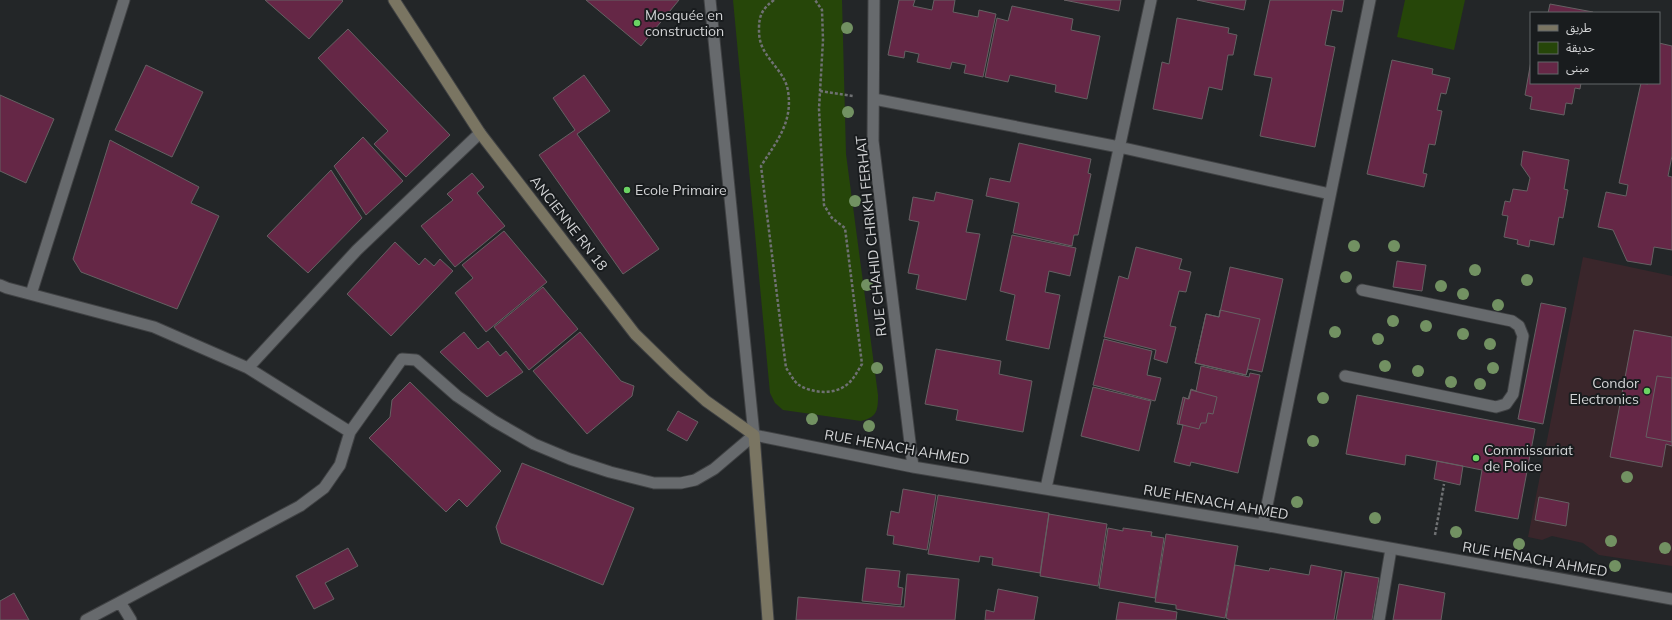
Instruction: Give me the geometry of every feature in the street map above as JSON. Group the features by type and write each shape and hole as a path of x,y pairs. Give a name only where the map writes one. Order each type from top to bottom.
{"main road":[{"name":"ANCIENNE RN 18","path":"394,0 480,132 635,334 706,401 754,435"},
{"path":"754,435 768,620"}],"street":[{"path":"31,294 124,0"},
{"path":"86,620 300,506 324,488 340,465 350,432 402,359 416,360 457,396 494,421 534,444 570,459 610,472 654,483 681,483 695,480 714,469 754,435 710,0"},
{"name":"RUE CHAHID CHRIKH FERHAT","path":"874,0 873,141 913,467"},
{"path":"1046,488 1151,0"},
{"path":"1263,525 1370,0"},
{"path":"874,99 1119,147 1330,194"},
{"path":"248,368 357,250 480,132"},
{"path":"0,285 154,327 248,368 350,432"},
{"path":"1345,376 1496,407 1506,404 1513,394 1524,336 1519,326 1512,321 1362,290"},
{"name":"RUE HENACH AHMED","path":"754,435 913,467 1263,525 1672,599"},
{"path":"1379,620 1391,549"},
{"path":"120,602 131,620"}],"path":[{"path":"774,0 766,5 759,18 760,41 770,60 780,72 788,89 789,112 783,132 761,166 786,368 798,385 814,391 829,392 845,387 856,375 862,364 845,228 832,218 824,205 819,109 823,40 822,10 815,0"},
{"path":"820,91 874,99"},
{"path":"1432,556 1444,484"}],"shaded area":[{"path":"1583,257 1672,276 1672,566 1599,555 1583,543 1552,536 1542,540 1528,537"}],"green space":[{"path":"733,0 842,0 846,154 878,395 876,412 870,418 861,421 783,410 775,403 770,393"},
{"path":"1405,0 1465,0 1454,50 1397,37"}],"building":[{"path":"265,0 342,0 343,1 309,39"},
{"name":"Mosquée en construction","path":"586,0 679,0 641,46"},
{"path":"899,0 915,0 913,6 932,10 934,0 955,0 953,12 978,17 979,10 996,14 983,77 964,73 966,65 952,62 950,69 917,62 919,54 905,51 904,58 888,55"},
{"path":"1064,0 1121,0 1119,11"},
{"path":"1197,0 1246,0 1244,10"},
{"path":"1270,0 1344,0 1342,12 1332,10 1325,45 1335,47 1315,147 1260,136 1272,78 1254,75"},
{"path":"1550,4 1593,12 1548,12"},
{"path":"1012,6 1073,19 1071,30 1100,36 1087,99 1055,92 1056,85 1010,75 1008,82 985,77 997,18 1008,21"},
{"path":"1177,18 1229,28 1228,33 1237,35 1233,55 1228,55 1222,90 1209,87 1202,119 1153,109 1162,62 1169,64"},
{"path":"348,29 450,135 406,177 374,144 388,131 318,58"},
{"path":"1660,43 1672,46 1672,156 1668,176 1672,177 1672,250 1654,247 1651,265 1627,261 1613,230 1598,227 1606,192 1626,196 1628,185 1619,183 1641,84 1660,84"},
{"path":"1392,60 1433,69 1432,74 1450,78 1446,94 1441,93 1437,110 1442,111 1435,145 1429,144 1423,173 1427,174 1424,187 1367,174"},
{"path":"146,65 203,92 172,157 115,130"},
{"path":"1530,67 1530,84 1581,84 1580,89 1575,88 1572,104 1566,103 1564,115 1530,109 1532,97 1525,95"},
{"path":"584,75 610,111 577,134 659,249 623,274 539,155 575,130 553,98"},
{"path":"0,95 54,119 26,183 0,171"},
{"path":"363,137 403,181 366,215 334,166"},
{"path":"110,140 199,187 191,203 219,216 177,309 81,272 73,259"},
{"path":"1019,143 1091,159 1088,173 1091,174 1078,235 1074,235 1072,246 1013,233 1019,203 986,196 990,178 1010,182"},
{"path":"1523,151 1569,160 1564,189 1568,190 1563,218 1559,217 1554,245 1530,240 1529,247 1517,244 1518,240 1504,237 1508,216 1502,215 1505,201 1510,202 1513,189 1527,191 1530,178 1521,165"},
{"path":"331,170 362,218 308,273 267,236"},
{"path":"472,173 484,187 477,193 505,226 455,267 421,226 453,200 447,194"},
{"path":"936,192 973,200 966,232 980,234 966,300 916,289 919,275 908,273 919,222 909,220 913,197 934,201"},
{"path":"504,231 547,282 486,332 455,293 473,278 462,265"},
{"path":"1012,235 1076,248 1070,276 1049,271 1045,292 1060,295 1049,349 1006,340 1015,295 1000,291"},
{"path":"395,242 419,265 425,258 434,266 440,259 453,271 391,336 347,294"},
{"path":"1136,247 1182,259 1179,269 1191,272 1186,292 1179,291 1170,326 1176,327 1167,363 1154,359 1156,350 1104,337 1119,276 1128,279"},
{"path":"1397,261 1426,265 1422,291 1393,287"},
{"path":"1230,267 1283,279 1262,372 1248,369 1246,375 1195,363 1206,314 1219,317"},
{"path":"543,287 578,329 529,370 494,327"},
{"path":"1541,303 1566,308 1543,424 1518,419"},
{"path":"1220,310 1260,319 1246,375 1195,363 1206,314 1219,317"},
{"name":"Condor Electronics","path":"1634,330 1672,337 1672,446 1666,444 1662,467 1610,457"},
{"path":"464,332 478,349 488,341 500,356 506,351 523,372 487,397 440,352"},
{"path":"580,332 621,381 634,386 632,396 587,434 533,371"},
{"path":"1104,339 1152,351 1147,375 1161,378 1155,401 1093,385"},
{"path":"936,349 1001,361 999,374 1032,381 1023,432 956,420 958,410 925,404"},
{"path":"1201,366 1249,377 1250,373 1260,375 1238,473 1191,462 1190,466 1174,462 1183,425 1177,424 1183,397 1188,399 1191,389 1196,391"},
{"path":"1657,376 1672,378 1672,442 1646,437"},
{"path":"410,382 501,471 467,507 459,499 446,512 369,438 390,417 392,400"},
{"path":"1093,387 1151,401 1139,451 1081,436"},
{"path":"1191,390 1217,397 1213,414 1208,413 1206,423 1201,423 1199,429 1179,424 1185,398 1189,399"},
{"name":"Commissariat de Police","path":"1357,395 1535,429 1518,519 1475,511 1482,470 1406,455 1405,465 1346,454"},
{"path":"678,411 698,422 687,441 667,430"},
{"path":"1437,461 1463,466 1460,485 1434,479"},
{"path":"522,463 634,508 603,585 501,543 496,527"},
{"path":"903,489 936,495 927,550 893,544 894,536 887,535 891,511 899,513"},
{"path":"938,495 1049,513 1040,573 992,565 993,558 980,556 979,562 928,554"},
{"path":"1539,497 1569,503 1566,526 1535,520"},
{"path":"1049,514 1107,524 1098,586 1040,576"},
{"path":"1108,528 1123,531 1123,528 1152,532 1151,536 1164,538 1155,598 1099,588"},
{"path":"1166,534 1238,546 1225,618 1176,609 1176,605 1155,602"},
{"path":"348,548 358,566 325,583 334,599 314,609 296,576"},
{"path":"1235,565 1269,571 1270,568 1309,575 1311,565 1342,571 1334,620 1230,620 1226,618"},
{"path":"866,568 900,571 898,587 903,588 901,605 862,601"},
{"path":"1345,572 1379,578 1372,620 1336,620"},
{"path":"907,574 959,579 955,620 796,620 798,597 904,607"},
{"path":"1399,584 1445,593 1441,620 1393,620"},
{"path":"998,589 1038,597 1034,620 985,620 986,610 994,612"},
{"path":"14,593 29,620 0,620 0,601"},
{"path":"1119,602 1177,612 1176,620 1116,620"}],"place":[{"name":"Mosquée en construction","path":"637,23"},
{"name":"Ecole Primaire","path":"627,190"},
{"name":"Condor Electronics","path":"1647,391"},
{"name":"Commissariat de Police","path":"1476,458"}]}
